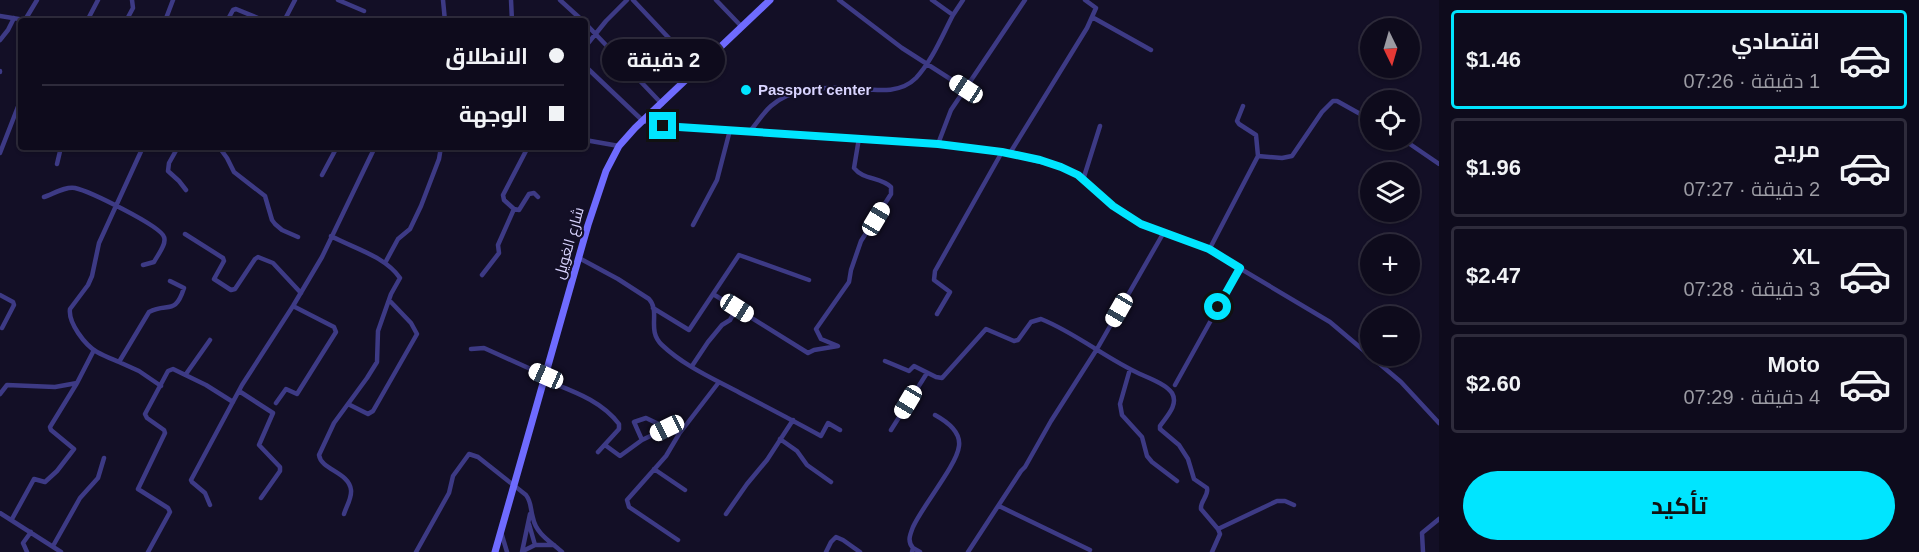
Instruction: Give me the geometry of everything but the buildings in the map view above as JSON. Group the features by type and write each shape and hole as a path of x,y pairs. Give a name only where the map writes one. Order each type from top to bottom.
{"street":[{"path":"29,18 37,0"},
{"path":"89,18 98,0"},
{"path":"128,18 133,8 132,0"},
{"path":"166,18 173,0"},
{"path":"286,18 295,0"},
{"path":"339,0 364,11"},
{"path":"442,0 445,18"},
{"path":"511,0 512,18"},
{"path":"560,0 580,18"},
{"path":"588,43 627,0"},
{"path":"633,0 698,69"},
{"path":"716,0 742,27"},
{"name":"شارع الغويل","path":"495,552 606,171 619,146 770,0"},
{"path":"839,0 902,48 966,89"},
{"path":"932,0 953,15"},
{"path":"750,131 771,106 802,90 847,88 878,91 903,86 914,80 927,64 963,0"},
{"path":"938,144 951,110 1025,0"},
{"path":"1084,0 1096,8"},
{"path":"1010,153 1101,0"},
{"path":"229,18 236,9 258,18"},
{"path":"0,16 18,19"},
{"path":"1092,17 1151,50"},
{"path":"0,40 14,18"},
{"path":"588,26 662,104"},
{"path":"588,69 643,121 663,126 938,144 1010,153 1061,167 1078,175 1127,216 1141,224 1209,249 1330,321 1401,382 1439,423"},
{"path":"1258,156 1282,158 1292,156 1332,101 1337,101 1360,114"},
{"path":"1209,249 1258,156 1256,135 1237,121 1243,106"},
{"path":"0,153 18,107"},
{"path":"1083,180 1100,126"},
{"path":"693,225 717,180 730,130"},
{"path":"713,294 808,353 838,346 821,339 816,329 849,282 861,241 891,194 891,188 887,184 864,176 854,168 859,138"},
{"path":"588,141 619,146"},
{"path":"57,164 60,150"},
{"path":"142,150 99,243 88,285 69,312 78,334 94,350 139,372 160,386"},
{"path":"176,150 169,163 168,171 186,190"},
{"path":"221,150 234,172 264,196 275,224 298,237"},
{"path":"322,175 335,150"},
{"path":"210,505 206,493 191,480 239,391 322,257 374,150"},
{"path":"385,263 398,239 410,229 421,206 440,150"},
{"path":"526,150 503,195 504,200 514,209 519,210 529,194 534,193 538,197"},
{"path":"1419,150 1439,164"},
{"path":"937,314 950,292 934,280 935,271 1002,152"},
{"path":"44,197 75,188 116,206 160,230 165,241 154,262 143,265"},
{"path":"482,275 499,253 498,245 514,209"},
{"path":"968,552 1025,467 1050,421 1097,348 1164,232"},
{"path":"185,234 223,258 224,261 214,279 231,290 235,289 258,257 271,261 301,293"},
{"path":"331,237 385,263 400,278 378,331 377,362 368,378 334,423 318,455 321,461 339,474 349,485 351,493 344,514"},
{"path":"653,308 689,330 739,255 809,280"},
{"path":"579,258 649,299 653,303 652,322 656,338 661,345 692,366 821,436 828,423 840,430"},
{"path":"1175,385 1240,268"},
{"path":"119,362 149,312 174,307 177,304 183,288 170,281"},
{"path":"0,295 13,302 14,305 12,313 2,328"},
{"path":"348,404 368,414 374,411 417,334 411,323 389,300"},
{"path":"276,403 286,389 297,394 336,332 334,327 293,306"},
{"path":"692,366 708,342 722,325 730,320 737,308"},
{"path":"885,361 909,372 914,366 939,378 944,376 986,329 1014,341 1018,340 1031,322 1041,319 1097,348 1114,362 1170,390 1174,401 1160,429 1179,445 1188,459 1194,479 1207,488 1208,494 1201,509 1220,534 1212,552"},
{"path":"186,374 210,340"},
{"path":"471,349 484,348 594,401 610,412 619,424 619,429 598,452"},
{"path":"12,519 34,479 45,482 74,449 50,429 94,350"},
{"path":"148,552 170,514 168,508 138,489 165,433 145,414 160,386 171,369 186,374 233,402"},
{"path":"1130,369 1120,404 1122,415 1142,437 1147,456 1177,481"},
{"path":"891,430 927,373"},
{"path":"678,540 629,507 627,497 671,449 719,382"},
{"path":"0,394 7,385 55,387 77,383"},
{"path":"239,391 273,413 259,445 280,467 280,471 261,498"},
{"path":"920,552 912,550 909,538 915,523 956,457 959,444 955,431 946,421 934,415"},
{"path":"619,424 646,418 680,434"},
{"path":"726,514 792,420"},
{"path":"634,422 642,440"},
{"path":"605,445 620,456 642,440 667,428"},
{"path":"780,439 797,451 807,465 831,482"},
{"path":"416,552 449,493 453,476 469,454 478,457 530,500 533,520 542,536 562,552"},
{"path":"53,546 80,498 98,478 104,458"},
{"path":"654,469 685,490"},
{"path":"1218,529 1277,501 1285,501 1294,505"},
{"path":"999,506 1090,550"},
{"path":"522,551 532,508"},
{"path":"0,513 61,552"},
{"path":"1422,552 1422,533 1439,519"},
{"path":"528,521 535,545"},
{"path":"27,552 23,543 31,532"},
{"path":"501,532 507,552"},
{"path":"826,552 836,537 860,552"},
{"path":"522,551 535,545 554,545"}],"place":[{"name":"Passport center","path":"746,90"}],"route":[{"path":"663,126 938,144 1002,152 1040,160 1078,175 1113,206 1141,224 1209,249 1240,268 1218,307"}]}
